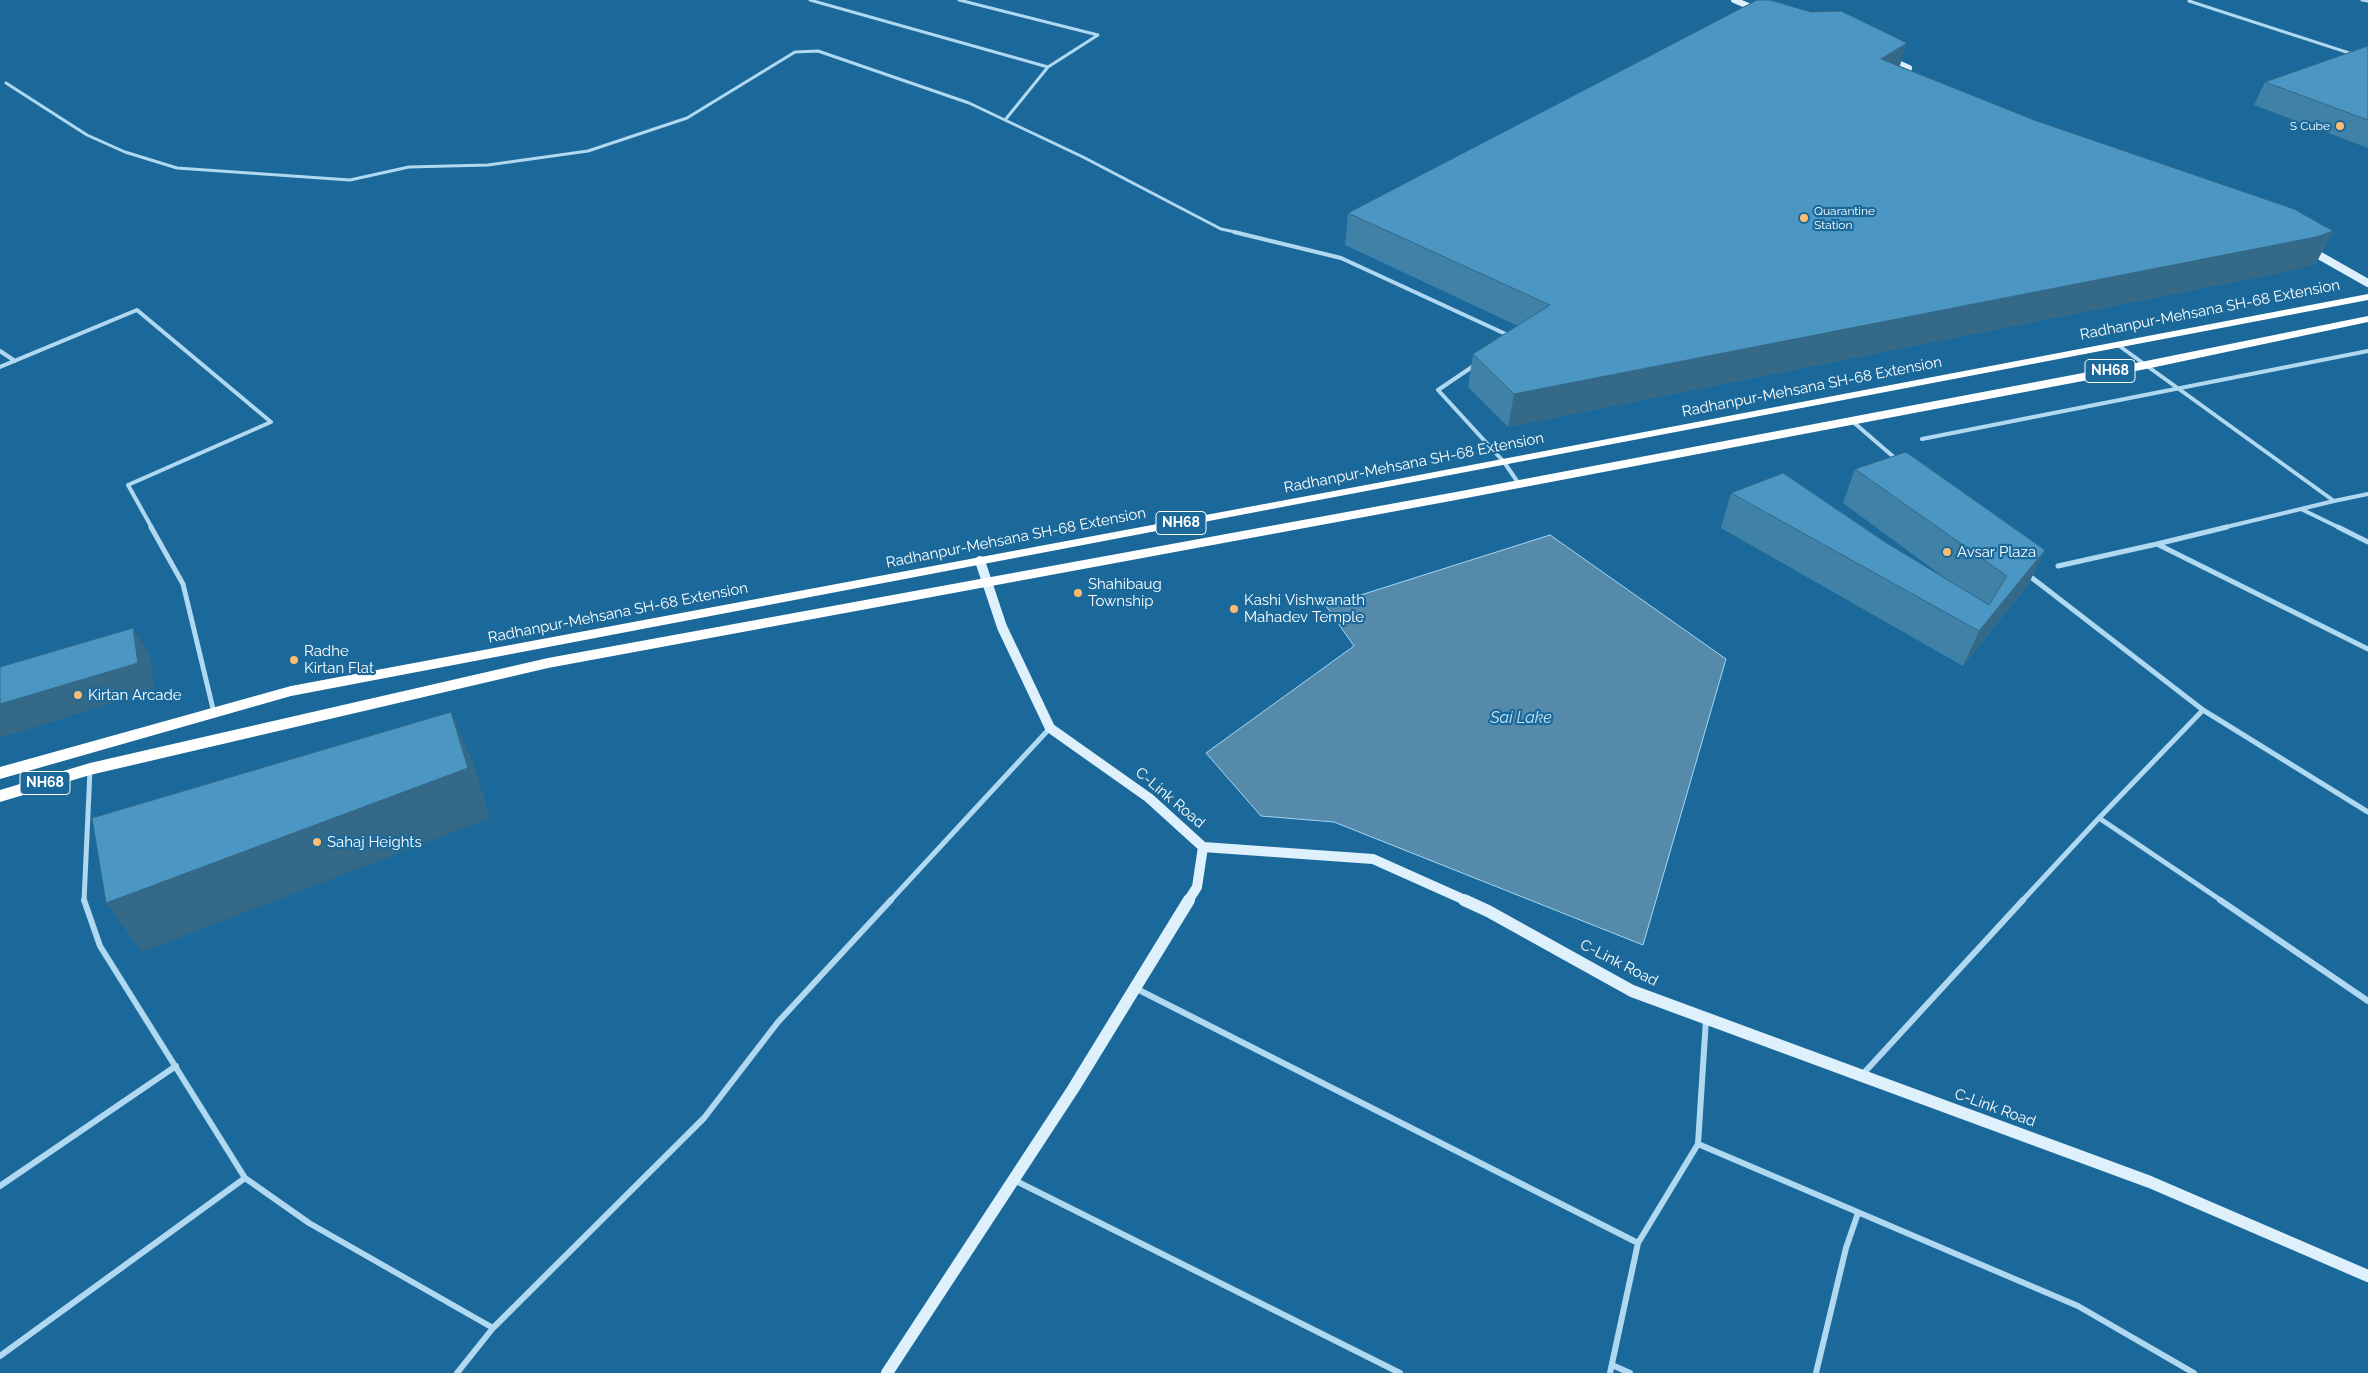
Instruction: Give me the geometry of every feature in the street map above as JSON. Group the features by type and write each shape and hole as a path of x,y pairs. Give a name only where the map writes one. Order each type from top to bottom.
{"highway":[{"name":"Radhanpur-Mehsana SH-68 Extension","path":"0,773 291,690 2368,297"},
{"name":"NH68","path":"0,796 90,769 548,663 1519,484 2146,365 2368,319"}],"street":[{"path":"810,0 1048,67"},
{"path":"959,0 1098,35 1048,67 1005,120"},
{"path":"1734,0 1769,15"},
{"path":"2191,0 2189,1 2368,59"},
{"path":"2362,0 2368,2"},
{"path":"6,84 87,135 124,152 177,168 350,180 409,167 488,165 588,150 687,118 795,52 818,51 969,103 1083,157 1221,229 1341,258 1510,334 1507,340"},
{"path":"1883,57 1909,68 1906,80 1906,94"},
{"path":"2300,246 2368,284"},
{"path":"0,368 137,310 271,422 128,485 183,584 214,712"},
{"path":"2118,344 2334,501"},
{"path":"0,351 15,361"},
{"path":"1922,439 2177,387 2368,351"},
{"path":"1479,363 1438,390 1504,462 1519,484"},
{"path":"1852,420 1902,465"},
{"path":"2058,566 2368,494"},
{"path":"2301,509 2368,542"},
{"path":"2157,544 2368,648"},
{"name":"C-Link Road","path":"980,561 1002,627 1050,728 1149,798 1203,847 1373,858 1488,911 1632,991 2150,1182 2368,1276"},
{"path":"2018,567 2203,710 2368,812"},
{"path":"1861,1076 2098,818 2203,710"},
{"path":"457,1373 493,1328 704,1118 778,1022 1050,728"},
{"path":"90,769 83,898 100,946 245,1178 309,1223 493,1328"},
{"path":"2098,818 2366,998"},
{"path":"887,1373 1074,1090 1197,887 1203,847"},
{"path":"1135,988 1638,1243"},
{"path":"1610,1373 1638,1243 1698,1144 1706,1018"},
{"path":"0,1186 176,1066"},
{"path":"1698,1144 2078,1306 2194,1373"},
{"path":"0,1356 245,1178"},
{"path":"1014,1180 1400,1373"},
{"path":"1816,1373 1846,1248 1858,1213"},
{"path":"1612,1365 1630,1373"}],"water":[{"name":"Sai Lake","path":"1550,535 1726,659 1643,945 1334,822 1261,816 1206,753 1354,646 1326,606"}],"building":[{"name":"Quarantine Station","path":"1757,0 1770,0 1811,12 1841,11 1907,43 1881,59 2034,120 2294,209 2333,231 2316,237 1514,394 1473,354 1550,305 1348,213"},
{"path":"2368,46 2368,120 2265,82"},
{"path":"1906,452 2045,550 1979,631 1731,493 1783,473 1885,542 1989,605 2007,576 1855,469"},
{"path":"133,628 138,663 0,704 0,667"},
{"path":"451,712 468,768 106,903 92,818"}],"place":[{"name":"S Cube","path":"2340,126"},
{"name":"Quarantine Station","path":"1804,218"},
{"name":"Avsar Plaza","path":"1947,552"},
{"name":"Shahibaug Township","path":"1078,593"},
{"name":"Kashi Vishwanath Mahadev Temple","path":"1234,609"},
{"name":"Radhe Kirtan Flat","path":"294,660"},
{"name":"Kirtan Arcade","path":"78,695"},
{"name":"Sahaj Heights","path":"317,842"}]}
